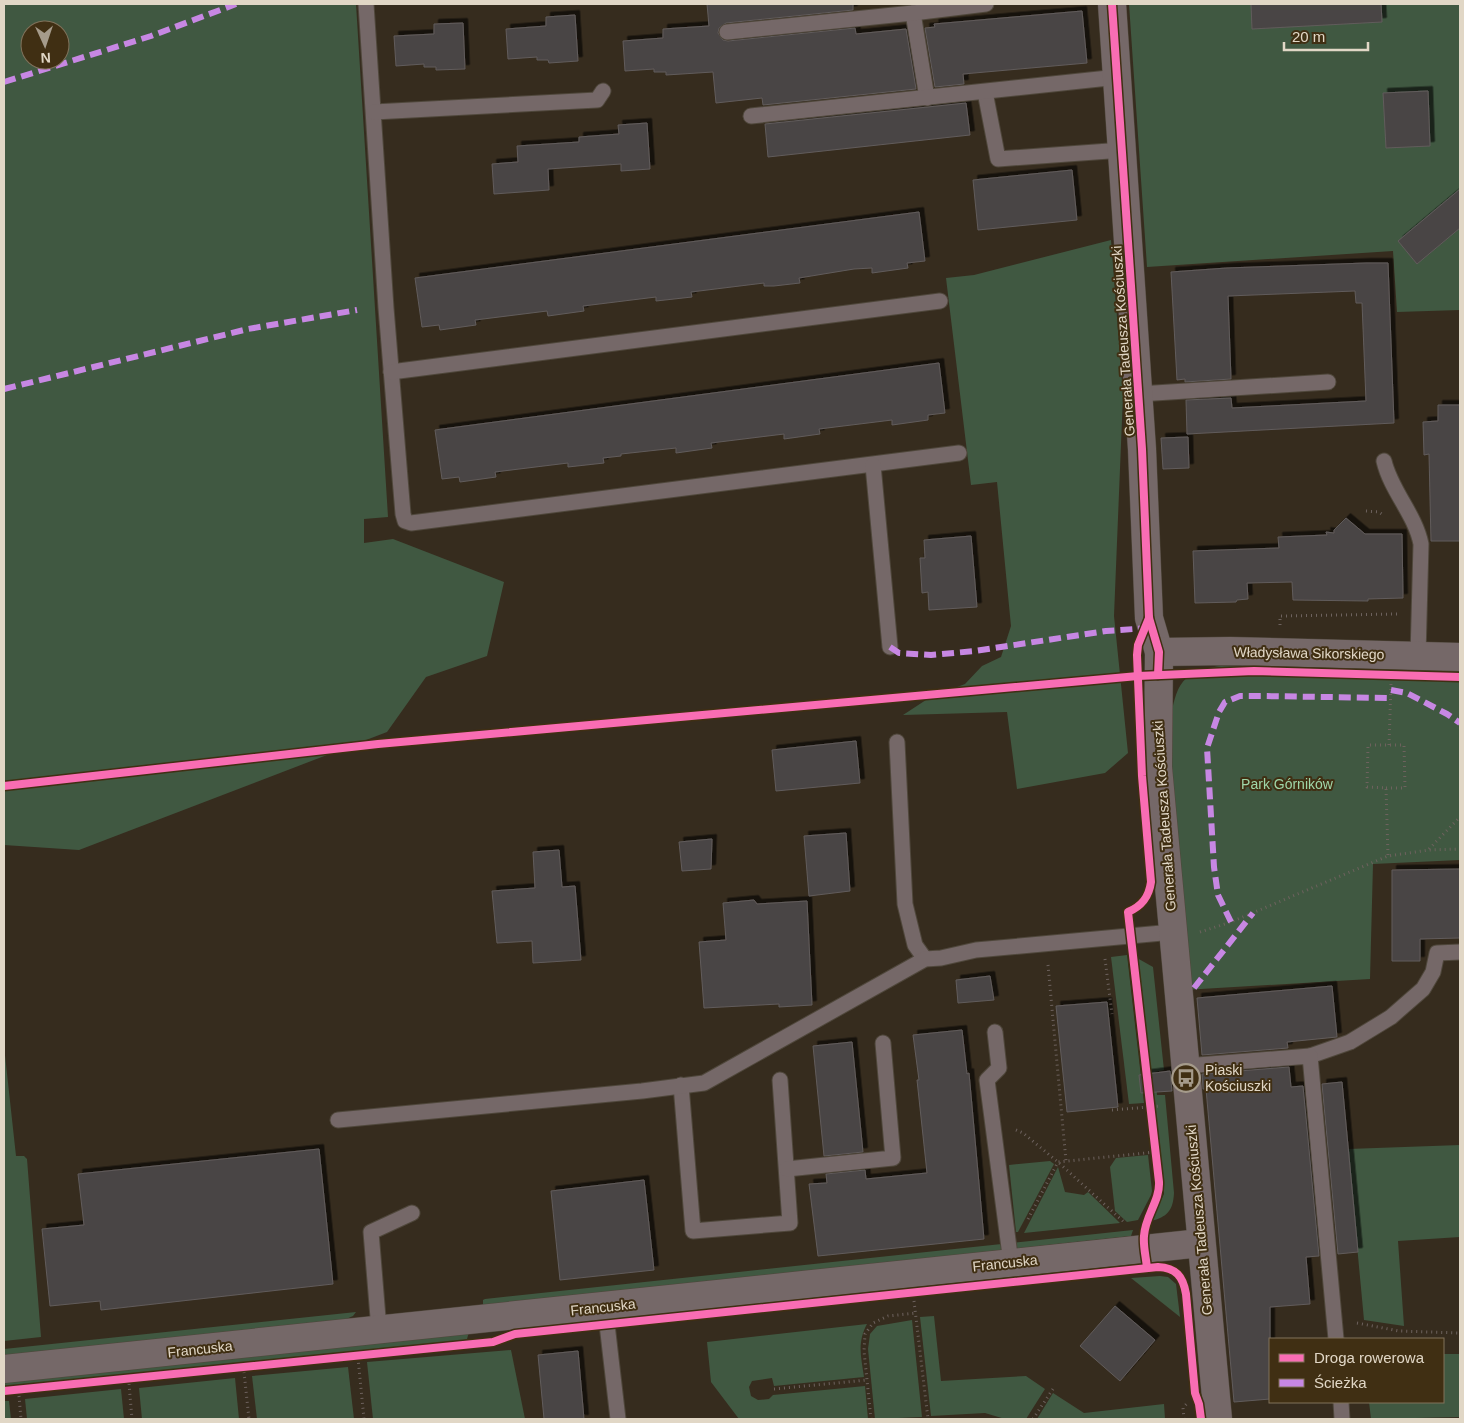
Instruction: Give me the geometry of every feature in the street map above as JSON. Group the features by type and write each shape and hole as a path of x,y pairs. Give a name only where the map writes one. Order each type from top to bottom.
{"street":[{"name":"Generała Tadeusza Kościuszki","path":"1112,4 1139,394 1149,618 1159,652 1158,767 1185,932 1185,1066 1218,1419"},
{"name":"Władysława Sikorskiego","path":"1159,652 1230,651 1460,657"},
{"name":"Francuska","path":"11,1380 379,1330 1201,1243"}],"lane":[{"path":"366,4 391,372 405,521 411,523 959,453"},
{"path":"727,32 986,4"},
{"path":"913,13 927,98"},
{"path":"751,116 1118,78"},
{"path":"374,112 597,100 602,91"},
{"path":"985,92 998,159 1123,150"},
{"path":"391,372 940,300"},
{"path":"1139,394 1328,382"},
{"path":"1384,461 1387,475 1418,531 1421,544 1418,656"},
{"path":"873,465 890,647"},
{"path":"897,742 905,904 915,945 926,959"},
{"path":"338,1120 642,1092 704,1083 926,959 941,958 976,950 1185,932"},
{"path":"1185,1066 1310,1056 1350,1042 1392,1017 1423,989 1433,972 1437,953 1460,952"},
{"path":"995,1032 999,1068 987,1080 1011,1263"},
{"path":"787,1169 893,1158 883,1043"},
{"path":"1310,1056 1336,1338"},
{"path":"681,1085 693,1231 790,1223 780,1080"},
{"path":"379,1330 371,1232 412,1213"},
{"path":"605,1307 618,1419"},
{"path":"1341,1403 1342,1419"}],"path":[{"path":"1280,631 1280,616 1420,614"},
{"path":"1389,745 1391,674"},
{"path":"1368,744 1404,745 1405,788 1386,788 1367,787 1368,744"},
{"path":"1386,788 1388,856"},
{"path":"1429,850 1460,817"},
{"path":"1185,932 1231,922 1388,856 1429,850 1460,849"},
{"path":"1103,938 1112,1014"},
{"path":"1046,943 1066,1161"},
{"path":"1149,1098 1151,1116"},
{"path":"1112,1110 1164,1106"},
{"path":"992,1118 1023,1133 1131,1228"},
{"path":"1058,1162 1156,1156 1154,1143"},
{"path":"1026,1224 1058,1162"},
{"path":"914,1300 928,1419"},
{"path":"871,1419 864,1351 865,1334 873,1323 888,1316 916,1313"},
{"path":"1334,1321 1360,1323 1399,1331 1460,1333"},
{"path":"358,1355 364,1419"},
{"path":"244,1366 249,1419"},
{"path":"128,1378 132,1419"},
{"path":"11,1380 21,1419"},
{"path":"774,1389 867,1380"},
{"path":"1033,1419 1055,1386"}],"green space":[{"path":"4,4 356,4 388,517 364,519 364,543 393,539 504,582 487,656 426,677 387,732 79,850 4,845"},
{"path":"1129,4 1460,4 1460,310 1397,312 1393,251 1147,267"},
{"path":"1111,240 1123,395 1114,616 1128,753 1105,773 1017,789 1007,712 903,715 929,698 965,684 982,666 1001,657 1011,626 997,482 971,485 946,278 974,275"},
{"name":"Park Górników","path":"1221,666 1460,670 1460,860 1373,864 1370,979 1184,990 1168,730 1177,694 1186,678 1206,669"},
{"path":"1127,955 1144,1103 1129,1104 1111,957"},
{"path":"1137,958 1153,967 1164,1070 1155,1072 1157,1095 1165,1095 1174,1193 1171,1209 1165,1215 1151,1221 1164,1194 1164,1188"},
{"path":"4,1046 16,1156 24,1156 27,1159 41,1337 4,1341"},
{"path":"1460,1145 1460,1237 1398,1241 1404,1326 1364,1320 1348,1149"},
{"path":"1148,1155 1151,1195 1138,1220 1127,1222 1115,1211 1110,1167 1116,1158"},
{"path":"1050,1161 1054,1164 1018,1232 1016,1232 1009,1165"},
{"path":"1058,1167 1065,1192 1084,1195 1088,1192 1120,1223 1024,1233"},
{"path":"1133,1230 1131,1236 483,1305 483,1300 485,1299"},
{"path":"1168,1277 1176,1284 1180,1317 1131,1278"},
{"path":"356,1312 353,1316 344,1320 4,1356 4,1349"},
{"path":"934,1316 941,1381 1026,1376 1045,1389 1026,1419 1005,1419 985,1413 931,1416 920,1317"},
{"path":"912,1320 922,1417 875,1419 868,1349 870,1334 877,1326"},
{"path":"867,1324 861,1344 864,1377 774,1386 772,1378 752,1381 749,1387 751,1396 758,1400 769,1399 773,1395 865,1386 868,1419 739,1419 711,1382 707,1342"},
{"path":"469,1332 467,1339 460,1341 4,1387 4,1381"},
{"path":"511,1350 525,1419 373,1419 367,1362"},
{"path":"1444,1354 1460,1354 1460,1417 1371,1419 1369,1403 1444,1403"},
{"path":"348,1367 354,1419 257,1419 252,1376"},
{"path":"235,1378 239,1419 142,1419 139,1388"},
{"path":"121,1389 124,1419 27,1419 25,1399"},
{"path":"1053,1393 1084,1413 1164,1404 1165,1419 1037,1419"},
{"path":"4,1401 9,1401 11,1419 4,1419"}],"building":[{"path":"707,4 853,4 853,10 726,23 719,28 718,33 723,40 728,41 855,28 856,34 906,29 916,89 763,105 762,98 716,103 713,72 666,75 666,72 654,72 654,69 625,71 623,41 663,38 663,29 709,26"},
{"path":"1251,4 1381,4 1382,22 1252,29"},
{"path":"1082,11 1087,63 963,74 964,84 935,87 925,28 935,27 934,24"},
{"path":"575,15 578,61 549,63 548,60 537,60 537,57 508,59 506,29 546,26 546,17"},
{"path":"463,23 465,69 436,70 436,67 424,67 424,64 396,66 394,36 434,34 434,24"},
{"path":"1428,91 1430,146 1386,148 1383,93"},
{"path":"966,103 970,135 768,157 765,124"},
{"path":"647,123 650,169 621,171 621,164 548,169 549,190 494,194 492,164 518,162 517,146 579,142 579,137 619,134 618,125"},
{"path":"1072,170 1077,220 978,230 973,180"},
{"path":"1460,189 1460,228 1417,264 1398,241"},
{"path":"919,212 925,261 907,263 908,268 872,273 872,268 854,269 799,278 800,283 764,286 764,283 691,292 692,297 656,301 656,297 583,306 584,311 548,316 547,311 475,320 476,325 440,330 439,325 422,327 415,278"},
{"path":"1388,263 1394,423 1187,434 1186,400 1231,398 1232,408 1366,401 1362,303 1356,303 1355,291 1228,296 1231,379 1185,382 1185,379 1177,380 1171,272"},
{"path":"939,363 945,413 928,415 928,420 892,425 892,420 819,429 820,434 784,439 784,434 711,443 712,448 676,453 676,448 621,454 621,456 603,458 604,463 568,467 568,463 495,472 496,477 460,482 459,477 442,479 435,430"},
{"path":"1438,405 1460,405 1460,541 1431,541 1429,454 1424,455 1423,422 1438,421"},
{"path":"1188,437 1189,468 1163,469 1161,438"},
{"path":"1346,518 1365,534 1402,534 1403,598 1368,599 1368,601 1293,600 1292,582 1247,583 1248,599 1237,600 1236,602 1195,603 1193,551 1279,548 1278,537 1327,535 1326,532 1334,533 1334,530"},
{"path":"971,536 977,607 929,610 928,592 922,593 920,558 925,558 924,540"},
{"path":"856,741 860,783 776,791 772,750"},
{"path":"846,833 850,891 809,896 804,836"},
{"path":"712,839 711,869 682,871 679,842"},
{"path":"559,850 562,887 575,886 581,960 533,963 532,941 497,943 492,891 535,888 533,852"},
{"path":"1460,869 1460,938 1420,939 1420,961 1392,961 1392,870"},
{"path":"754,900 757,904 807,901 812,1005 779,1007 779,1004 704,1008 699,942 726,940 723,903"},
{"path":"990,976 994,1000 958,1003 956,980"},
{"path":"1332,986 1337,1037 1287,1042 1288,1048 1202,1055 1197,998"},
{"path":"1107,1002 1118,1107 1067,1112 1056,1006"},
{"path":"962,1030 967,1074 969,1073 984,1239 818,1256 809,1184 827,1183 826,1174 865,1170 866,1179 927,1173 913,1035"},
{"path":"852,1042 863,1152 824,1156 813,1046"},
{"path":"1289,1067 1291,1087 1303,1086 1319,1256 1306,1257 1310,1304 1270,1307 1269,1399 1234,1402 1206,1089 1203,1089 1202,1074"},
{"path":"1170,1071 1172,1091 1141,1093 1139,1075"},
{"path":"1342,1082 1358,1252 1338,1254 1322,1084"},
{"path":"319,1149 333,1284 101,1310 100,1301 50,1306 42,1229 84,1225 78,1174"},
{"path":"644,1180 654,1270 560,1280 551,1191"},
{"path":"1115,1306 1155,1340 1120,1381 1080,1346"},
{"path":"578,1351 584,1419 544,1419 538,1355"}],"marked path":[{"path":"4,82 151,36 236,4"},
{"path":"4,389 248,329 357,310"},
{"path":"890,647 899,653 931,655 975,651 1106,631 1148,628"},
{"path":"1391,690 1407,693 1460,723"},
{"path":"1231,922 1218,895 1214,867 1207,748 1219,712 1225,702 1240,696 1390,698"},
{"path":"1194,988 1253,913"}],"cycle path":[{"path":"1112,4 1142,449 1149,618 1159,652 1158,675"},
{"path":"1147,1268 1144,1236 1159,1189 1159,1182 1128,912 1144,900 1149,892 1151,882 1142,776 1137,655 1138,645 1149,618"},
{"path":"4,786 378,744 1138,676 1254,671 1460,677"},
{"path":"4,1391 493,1342 515,1334 1158,1267 1170,1269 1178,1274 1185,1288 1195,1393 1201,1419"}],"place":[{"name":"Piaski Kościuszki","path":"1186,1078"}]}
